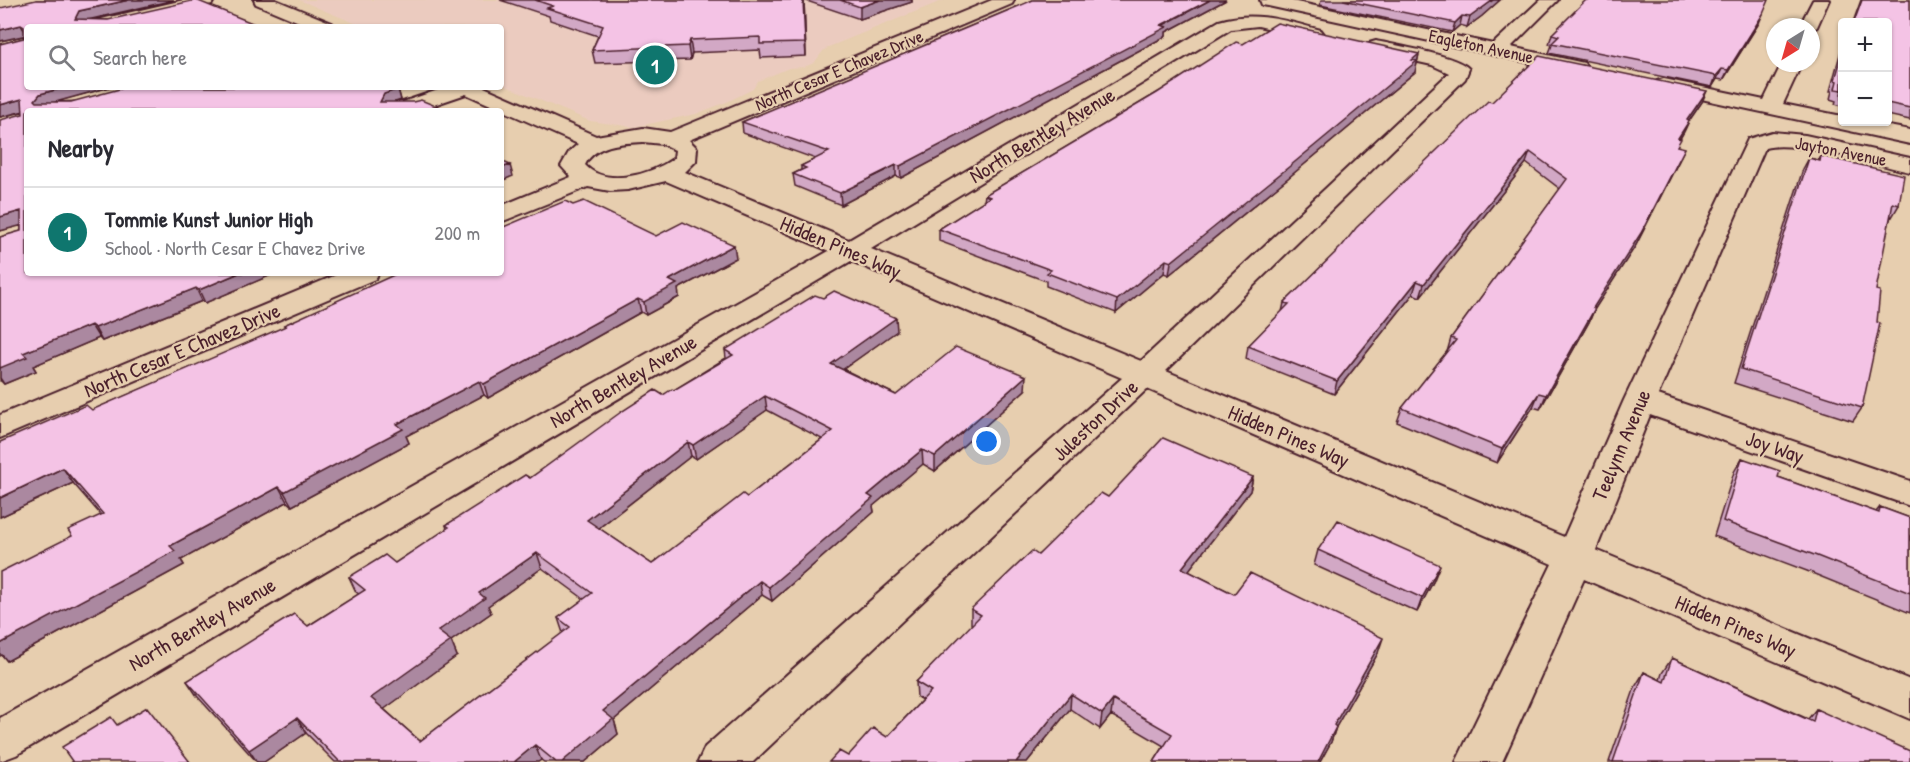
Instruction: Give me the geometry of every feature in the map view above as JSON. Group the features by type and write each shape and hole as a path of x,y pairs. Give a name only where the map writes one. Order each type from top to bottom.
{"street":[{"path":"103,24 206,0"},
{"path":"262,0 319,24"},
{"name":"North Cesar E Chavez Drive","path":"672,139 1006,0"},
{"path":"1497,50 1550,0"},
{"path":"1812,18 1821,0"},
{"path":"1266,6 1256,21 1337,38"},
{"name":"Eagleton Avenue","path":"1266,6 1600,71"},
{"name":"North Bentley Avenue","path":"0,741 849,251 1225,26 1266,6"},
{"name":"Juleston Drive","path":"721,762 1144,375 1458,75 1459,69 1438,61 1359,43"},
{"path":"1772,123 1789,72"},
{"path":"1646,81 1772,123 1910,137"},
{"path":"404,108 458,90"},
{"path":"474,90 596,144"},
{"name":"Jayton Avenue","path":"1772,123 1805,142 1910,165"},
{"name":"Teelynn Avenue","path":"1479,762 1574,558 1640,400 1756,144 1772,123"},
{"path":"635,136 672,139 686,148 685,161 668,173 636,182 600,182 587,179 577,173 573,166 576,158 596,144 635,136"},
{"name":"Hidden Pines Way","path":"668,173 1910,700"},
{"path":"504,215 587,179"},
{"name":"North Cesar E Chavez Drive","path":"0,427 358,276"},
{"name":"Joy Way","path":"1640,400 1910,494"}],"shaded area":[{"path":"299,0 944,0 831,46 823,51 814,63 804,67 789,68 758,81 753,89 729,101 696,114 634,127 590,121 504,85 504,24 357,24"}],"building":[{"path":"36,0 129,0 79,11 75,19 108,20 196,0 255,24 24,24 24,27 21,25 0,30 0,8"},
{"path":"535,0 803,0 805,43 760,44 760,37 690,40 688,46 592,50 603,26 547,8 553,6"},
{"path":"840,0 880,0 860,7"},
{"path":"1033,0 1210,0 1161,25 1167,27 900,166 896,165 840,193 793,174 806,168 801,166 829,152 742,122"},
{"path":"1343,0 1493,0 1470,17 1462,16 1455,23"},
{"path":"1586,0 1769,0 1763,14 1728,70 1722,69 1716,76 1552,43 1559,36 1552,34"},
{"path":"1862,0 1910,0 1910,108 1892,104 1892,18 1855,18"},
{"path":"1277,23 1419,54 1412,60 1417,61 1290,166 1171,262 1166,260 1117,300 1047,273 1051,270 939,229 990,197 985,195 1157,93 1236,42 1243,44"},
{"path":"24,38 24,90 55,90 40,94 35,100 37,102 71,102 116,90 395,90 384,94 380,102 421,100 441,108 24,108 24,276 232,276 95,328 91,325 23,353 27,357 0,368 0,237 21,231 21,211 0,217 0,120 23,114 22,99 0,105 0,44"},
{"path":"1539,56 1707,91 1678,138 1681,139 1677,146 1685,148 1641,233 1593,308 1595,308 1546,395 1539,393 1502,449 1402,408 1456,340 1451,338 1567,179 1530,152 1424,284 1417,281 1337,381 1248,346 1289,304 1284,303 1342,246 1356,228 1488,101 1492,102"},
{"path":"1838,69 1838,89 1835,89 1837,81 1835,80"},
{"path":"1821,156 1904,175 1899,205 1893,203 1876,290 1880,291 1877,322 1880,323 1862,408 1741,369 1809,158 1820,161"},
{"path":"565,201 573,205 584,201 656,236 683,222 734,245 669,280 677,284 644,302 638,299 484,384 479,381 397,424 403,429 284,492 279,487 170,546 175,551 0,644 0,572 72,536 68,530 103,514 63,468 0,498 0,442 86,405 92,410 286,326 284,325 391,276 504,276 504,227"},
{"path":"834,291 896,318 831,364 896,395 956,347 1026,376 935,456 922,450 868,495 873,498 769,587 760,581 603,711 613,719 562,762 556,762 535,745 514,762 340,762 297,718 249,750 187,681 294,614 308,626 365,590 349,577 385,555 395,563 449,527 446,525 525,475 530,478 655,390 663,395 674,390 733,355 725,350 815,295 823,298","holes":["765,396 833,431 747,497 743,494 652,564 587,520 688,442 693,445","537,553 592,593 558,618 570,627 420,741 371,698 451,641 438,631 485,598 479,593"]},
{"path":"1163,438 1253,477 1182,568 1234,594 1250,573 1383,638 1334,725 1336,727 1318,762 1154,762 1172,734 1113,700 1102,714 1071,694 1016,762 829,762 839,751 848,756 873,728 887,737 931,691 916,682 981,615 971,609 1032,551 1038,555 1101,493 1108,497"},
{"path":"1742,458 1780,471 1778,477 1879,513 1880,507 1910,518 1910,593 1723,521"},
{"path":"1338,520 1440,565 1422,598 1318,550"},
{"path":"1672,658 1813,722 1816,709 1910,751 1910,762 1613,762 1644,672 1664,682"},
{"path":"147,707 190,762 71,762 62,747 111,717 117,725"}],"place":[{"name":"Tommie Kunst Junior High","path":"655,65"}]}
